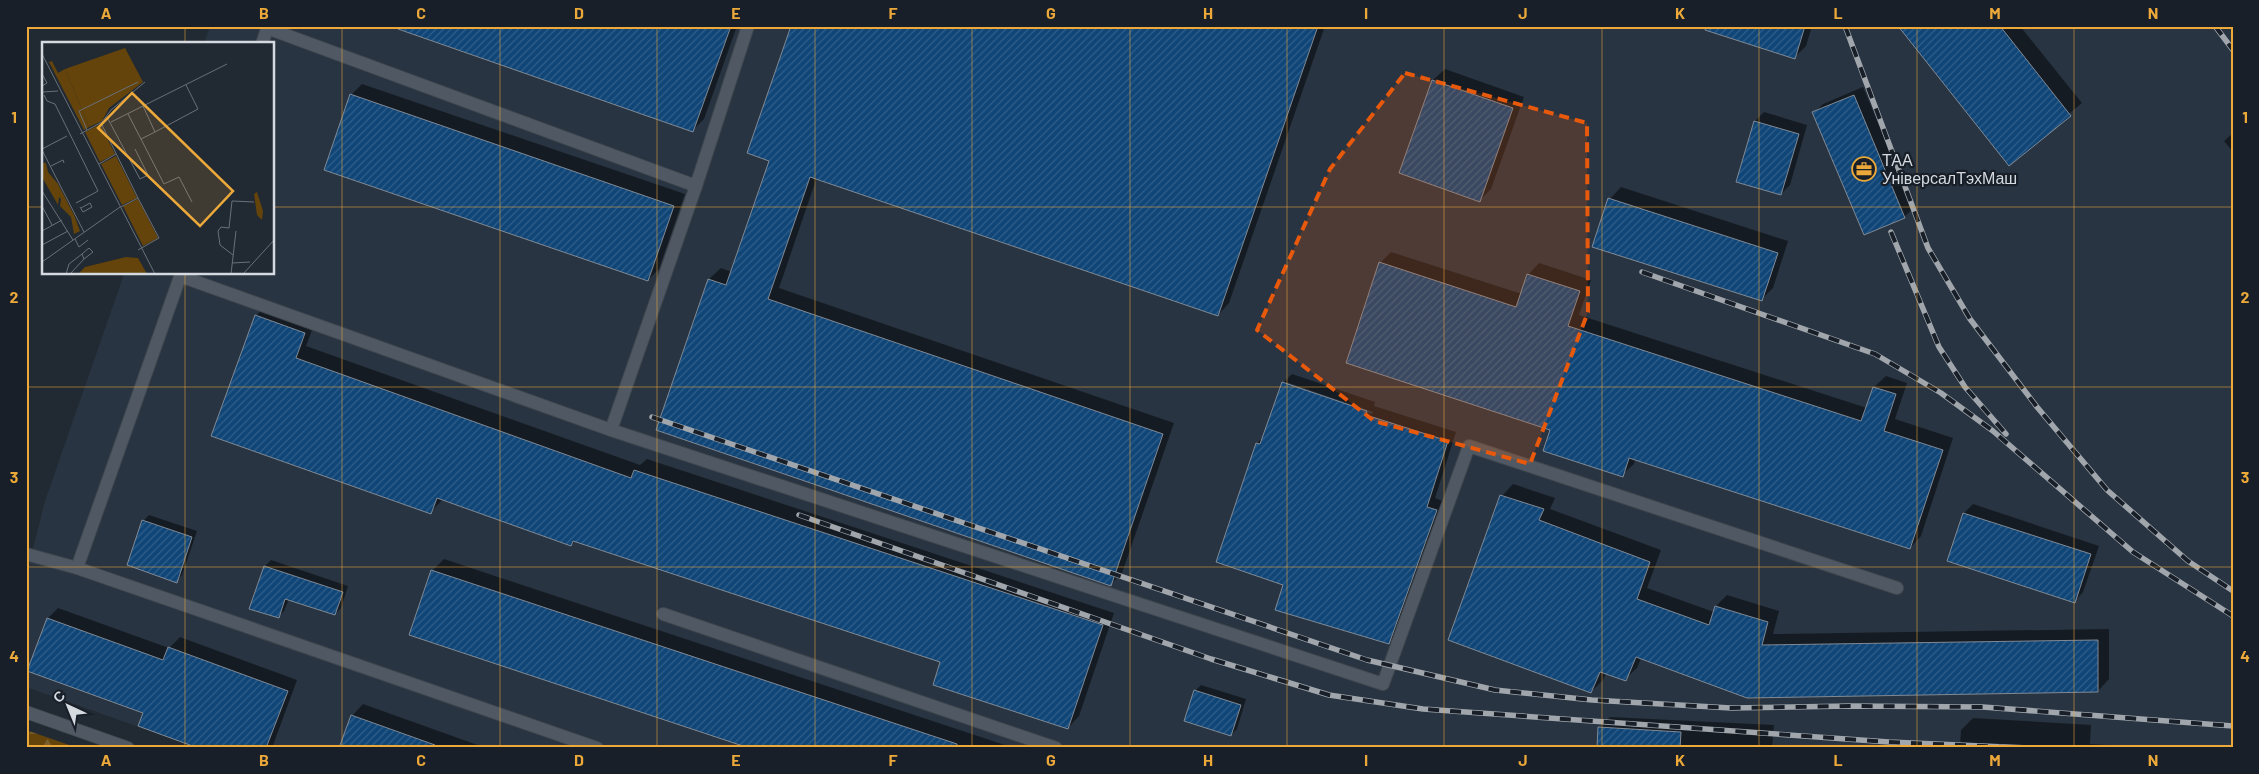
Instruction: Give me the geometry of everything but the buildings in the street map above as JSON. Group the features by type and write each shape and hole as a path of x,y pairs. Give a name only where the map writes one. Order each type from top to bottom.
{"lane":[{"path":"611,430 696,186 748,26"},
{"path":"263,42 268,27 696,186"},
{"path":"77,568 181,275 611,430 1383,684 1469,446 1897,588"},
{"path":"26,554 77,568 597,748"},
{"path":"663,614 1056,748"},
{"path":"26,712 128,748"}],"highlighted area":[{"path":"1405,73 1587,123 1588,312 1530,464 1374,421 1257,330 1330,169"}],"shaded area":[{"path":"210,26 2233,26 2233,748 198,748 26,687 26,576 45,501 124,275 275,275 275,42 205,42"}],"green space":[{"path":"26,730 78,748 26,748"}],"railway":[{"path":"1845,26 1928,248 1970,319 2037,407 2107,490 2188,561 2233,591"},
{"path":"2215,26 2233,50"},
{"path":"1891,232 1939,347 1965,387 2006,434"},
{"path":"1642,272 1875,354 1941,393 1993,431 2133,552 2233,616"},
{"path":"652,417 1367,660 1495,690 1592,700 1731,708 1849,706 1983,707 2233,726"},
{"path":"799,515 1211,659 1329,695 1423,709 1889,742 2029,748"}],"place":[{"name":"ТАА УніверсалТэхМаш","path":"1864,169"}]}
